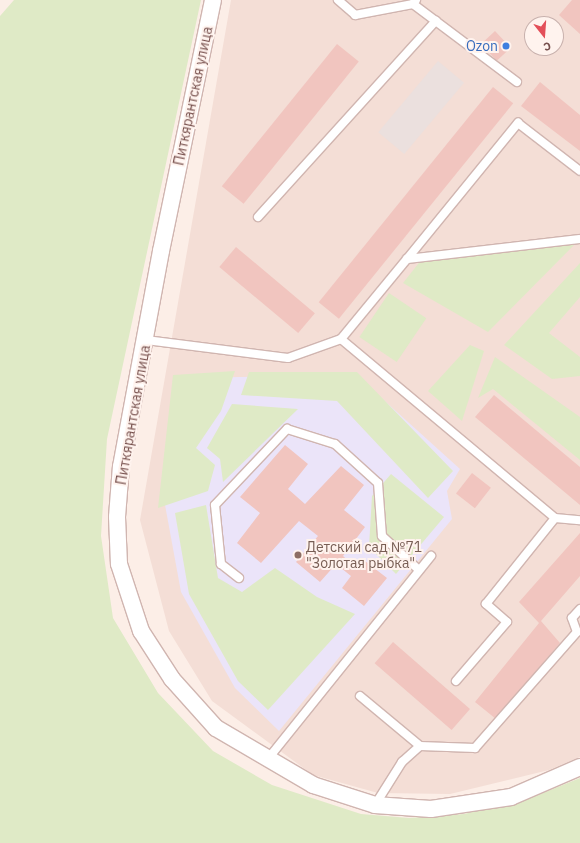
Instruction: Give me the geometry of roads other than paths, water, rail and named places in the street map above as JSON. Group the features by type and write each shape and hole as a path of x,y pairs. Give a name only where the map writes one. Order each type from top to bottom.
{"street":[{"name":"Питкярантская улица","path":"213,0 161,251 146,340 121,466 117,517 119,564 141,631 172,678 216,728 267,760 313,785 375,805 431,809 511,797 580,767"}],"lane":[{"path":"338,0 356,15 414,2 436,22 517,82"},
{"path":"258,217 436,22"},
{"path":"146,340 288,358 341,339 518,123 580,171"},
{"path":"407,259 580,239"},
{"path":"341,339 555,518 580,520"},
{"path":"239,578 221,564 215,505 287,429 335,444 378,483 382,536 419,570"},
{"path":"456,681 507,622 486,604 555,518"},
{"path":"267,760 431,556"},
{"path":"360,696 420,746 475,748 578,632 572,618 580,609"},
{"path":"375,805 402,762 420,746"}],"place":[{"name":"Ozon","path":"506,46"},
{"name":"Детский сад №71 \"Золотая рыбка\"","path":"298,555"}]}
